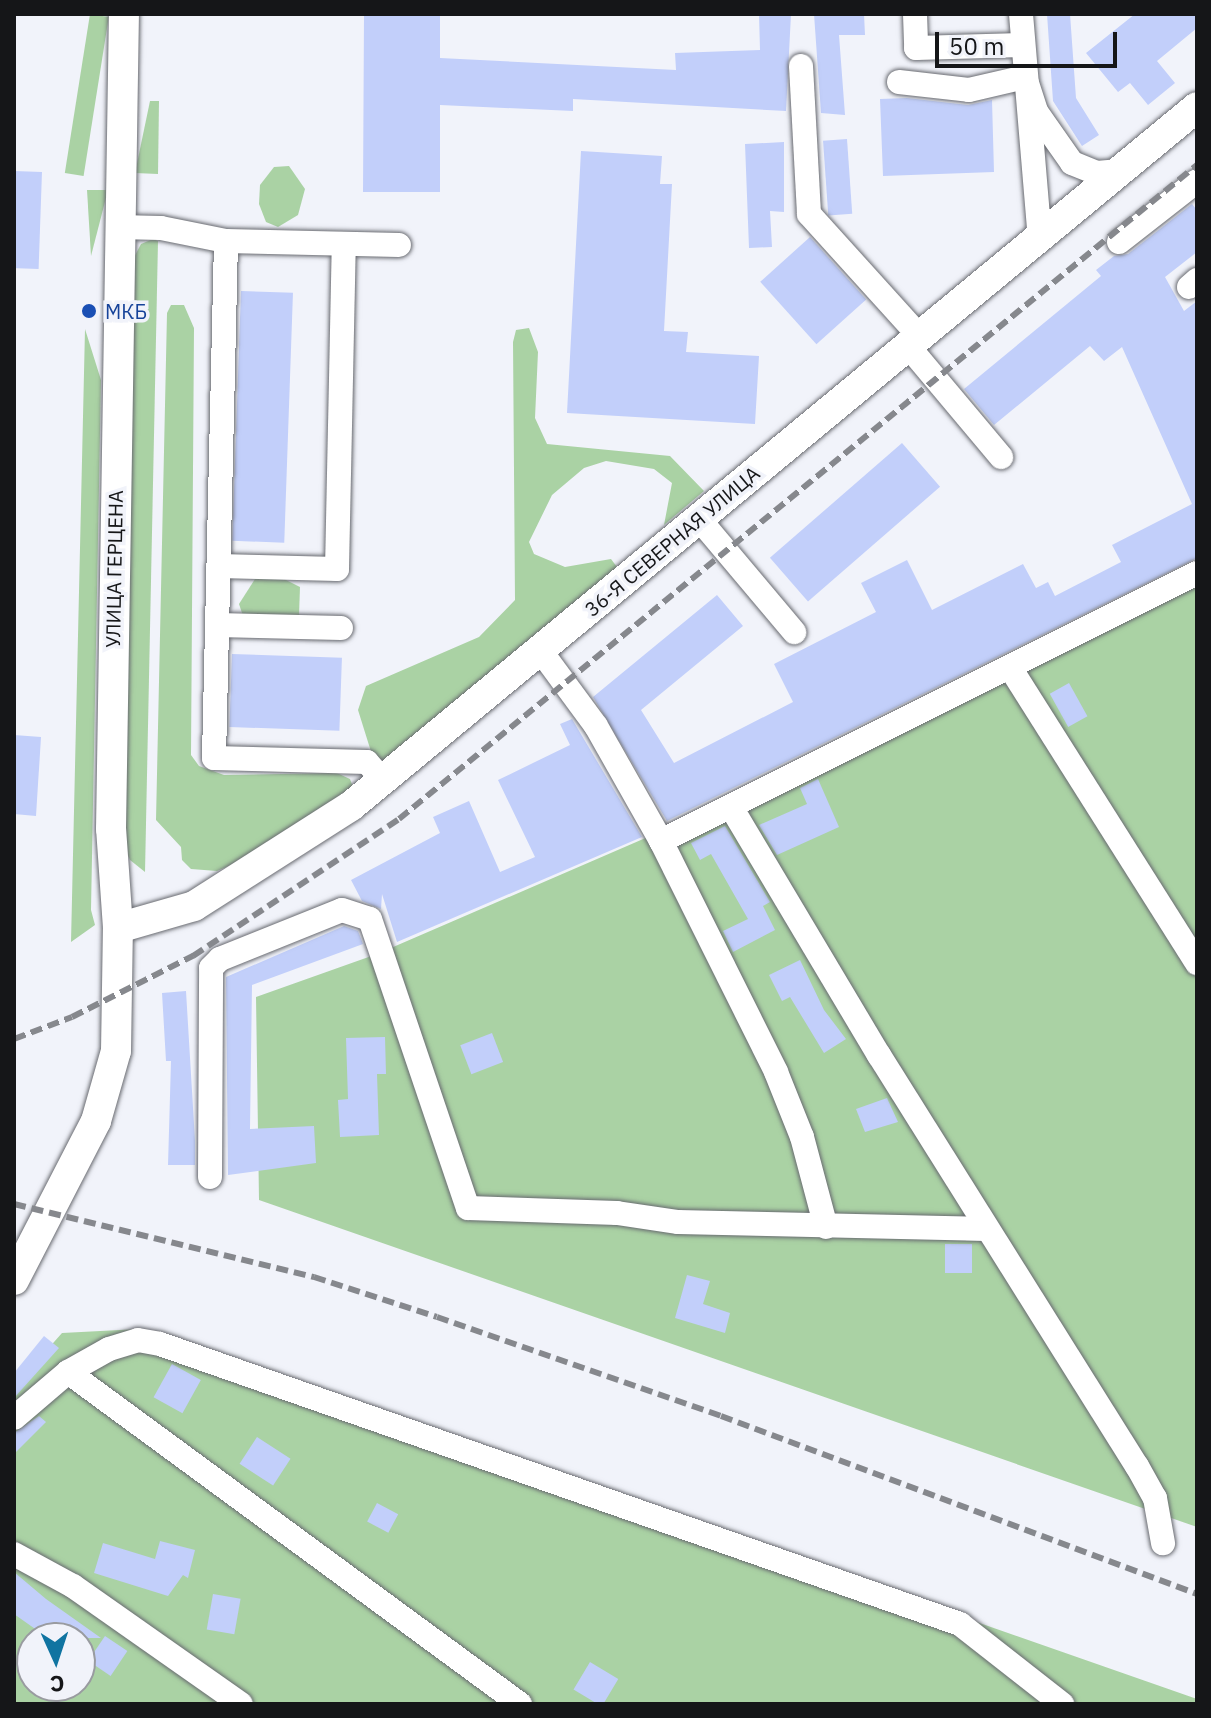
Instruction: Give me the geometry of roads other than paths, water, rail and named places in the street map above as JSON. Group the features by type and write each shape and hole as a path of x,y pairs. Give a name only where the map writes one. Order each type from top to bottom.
{"main road":[{"name":"УЛИЦА ГЕРЦЕНА","path":"14,1280 96,1121 116,1051 118,928 111,829 118,227 124,14"},
{"name":"36-Я СЕВЕРНАЯ УЛИЦА","path":"118,928 148,923 228,887 382,779 1197,107"}],"street":[{"path":"915,14 916,48 1022,45"},
{"path":"1021,14 1040,238"},
{"path":"801,66 809,214 914,341 1001,457"},
{"path":"899,82 969,90 1025,77"},
{"path":"1025,77 1037,113 1072,163 1097,173 1120,171"},
{"path":"1119,242 1197,181"},
{"path":"118,227 226,241 399,245"},
{"path":"226,241 214,758 367,762 382,779"},
{"path":"219,566 337,569 344,244"},
{"path":"699,519 794,632"},
{"path":"661,841 1011,669 1197,573"},
{"path":"217,625 341,628"},
{"path":"540,650 596,726 661,841 776,1072 802,1137 826,1227"},
{"path":"1011,669 1197,963"},
{"path":"731,807 986,1229 1143,1476 1164,1524 1163,1543"},
{"path":"210,1177 211,968 220,959 342,910 360,912 370,919 468,1208 826,1227 986,1229"},
{"path":"14,1418 68,1372 138,1340 160,1344 960,1624 1062,1704"},
{"path":"68,1372 520,1704"},
{"path":"14,1554 73,1586 241,1704"}],"railway":[{"path":"14,1039 72,1017 193,956 399,819 1197,165"},
{"path":"14,1204 314,1277 437,1317 721,1416 1197,1594"}],"place":[{"name":"МКБ","path":"89,311"}]}
